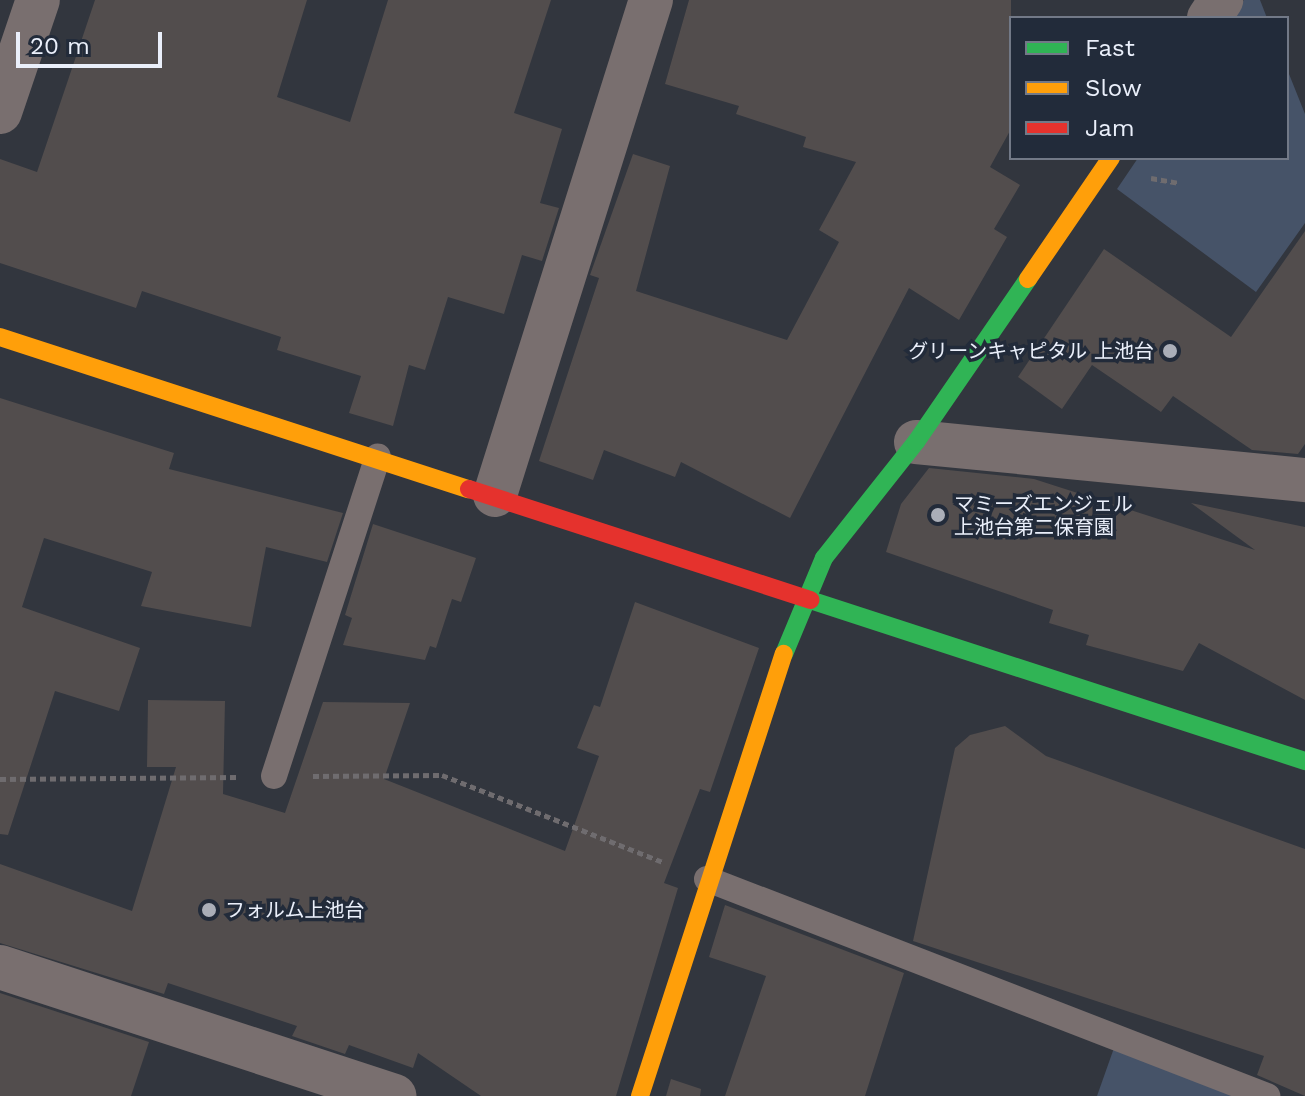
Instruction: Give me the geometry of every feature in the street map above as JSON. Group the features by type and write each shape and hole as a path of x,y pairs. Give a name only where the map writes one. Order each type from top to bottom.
{"street":[{"path":"0,112 38,0"},
{"path":"495,495 651,0"},
{"path":"640,1096 707,879 804,599 824,558 916,442 1110,160"},
{"path":"0,337 378,456 804,599 1305,761"},
{"path":"916,442 1305,480"},
{"path":"0,967 394,1096"}],"lane":[{"path":"274,776 378,456"},
{"path":"707,879 1267,1096"}],"path":[{"path":"0,779 442,775 707,879"}],"shaded area":[{"path":"1244,0 1260,0 1266,16 1233,16"},
{"path":"1289,74 1305,114 1305,223 1256,292 1117,189 1137,160 1289,160"},
{"path":"1114,1048 1242,1096 1097,1096"}],"building":[{"path":"95,0 307,0 277,97 350,122 388,0 551,0 514,113 562,129 540,203 559,208 542,261 522,255 504,314 448,297 425,370 409,365 393,426 349,413 361,376 277,350 281,337 142,291 136,308 0,263 0,159 37,172"},
{"path":"689,0 1011,0 1009,133 990,167 1020,185 994,229 1007,237 959,320 909,288 790,518 681,462 675,477 604,450 593,480 539,461 599,278 590,275 633,154 670,166 636,291 787,340 839,242 819,230 856,162 803,147 806,137 736,114 739,106 665,84"},
{"name":"グリーンキャピタル 上池台","path":"1305,231 1305,444 1298,454 1252,450 1173,396 1161,412 1092,365 1062,409 1018,377 1104,249 1231,337"},
{"path":"0,398 174,453 169,469 343,513 327,562 266,547 251,627 141,606 152,572 44,538 22,607 140,648 119,711 55,691 8,835 0,834"},
{"path":"929,468 1034,479 1255,550 1191,503 1305,527 1305,700 1199,643 1183,671 1086,645 1089,635 1049,623 1053,610 886,552 901,504"},
{"path":"373,524 476,558 461,602 452,599 436,648 430,646 425,660 343,645 352,618 345,615"},
{"path":"635,602 759,648 710,792 700,789 664,883 678,888 616,1096 481,1096 418,1053 413,1068 349,1045 345,1054 292,1036 297,1026 168,983 164,994 0,943 0,864 132,911 176,767 147,767 148,700 225,701 223,794 285,813 323,702 410,703 384,779 565,851 599,756 577,748 594,705 600,707"},
{"path":"1005,726 1046,756 1305,849 1305,1096 1257,1075 1264,1056 913,941 955,748 970,735"},
{"path":"725,905 904,973 865,1096 725,1096 766,976 709,957"},
{"path":"0,993 149,1042 131,1096 0,1096"},
{"path":"671,1079 701,1089 700,1096 666,1096"}],"traffic: fast":[{"path":"784,654 824,558 916,442 1028,279"},
{"path":"810,600 1305,761"}],"traffic: slow":[{"path":"1028,279 1110,160"},
{"path":"0,337 469,489"},
{"path":"640,1096 784,654"}],"traffic: jam":[{"path":"469,489 810,600"}],"place":[{"name":"グリーンキャピタル 上池台","path":"1170,351"},
{"name":"マミーズエンジェル 上池台第二保育園","path":"938,515"},
{"name":"フォルム上池台","path":"209,910"}]}
